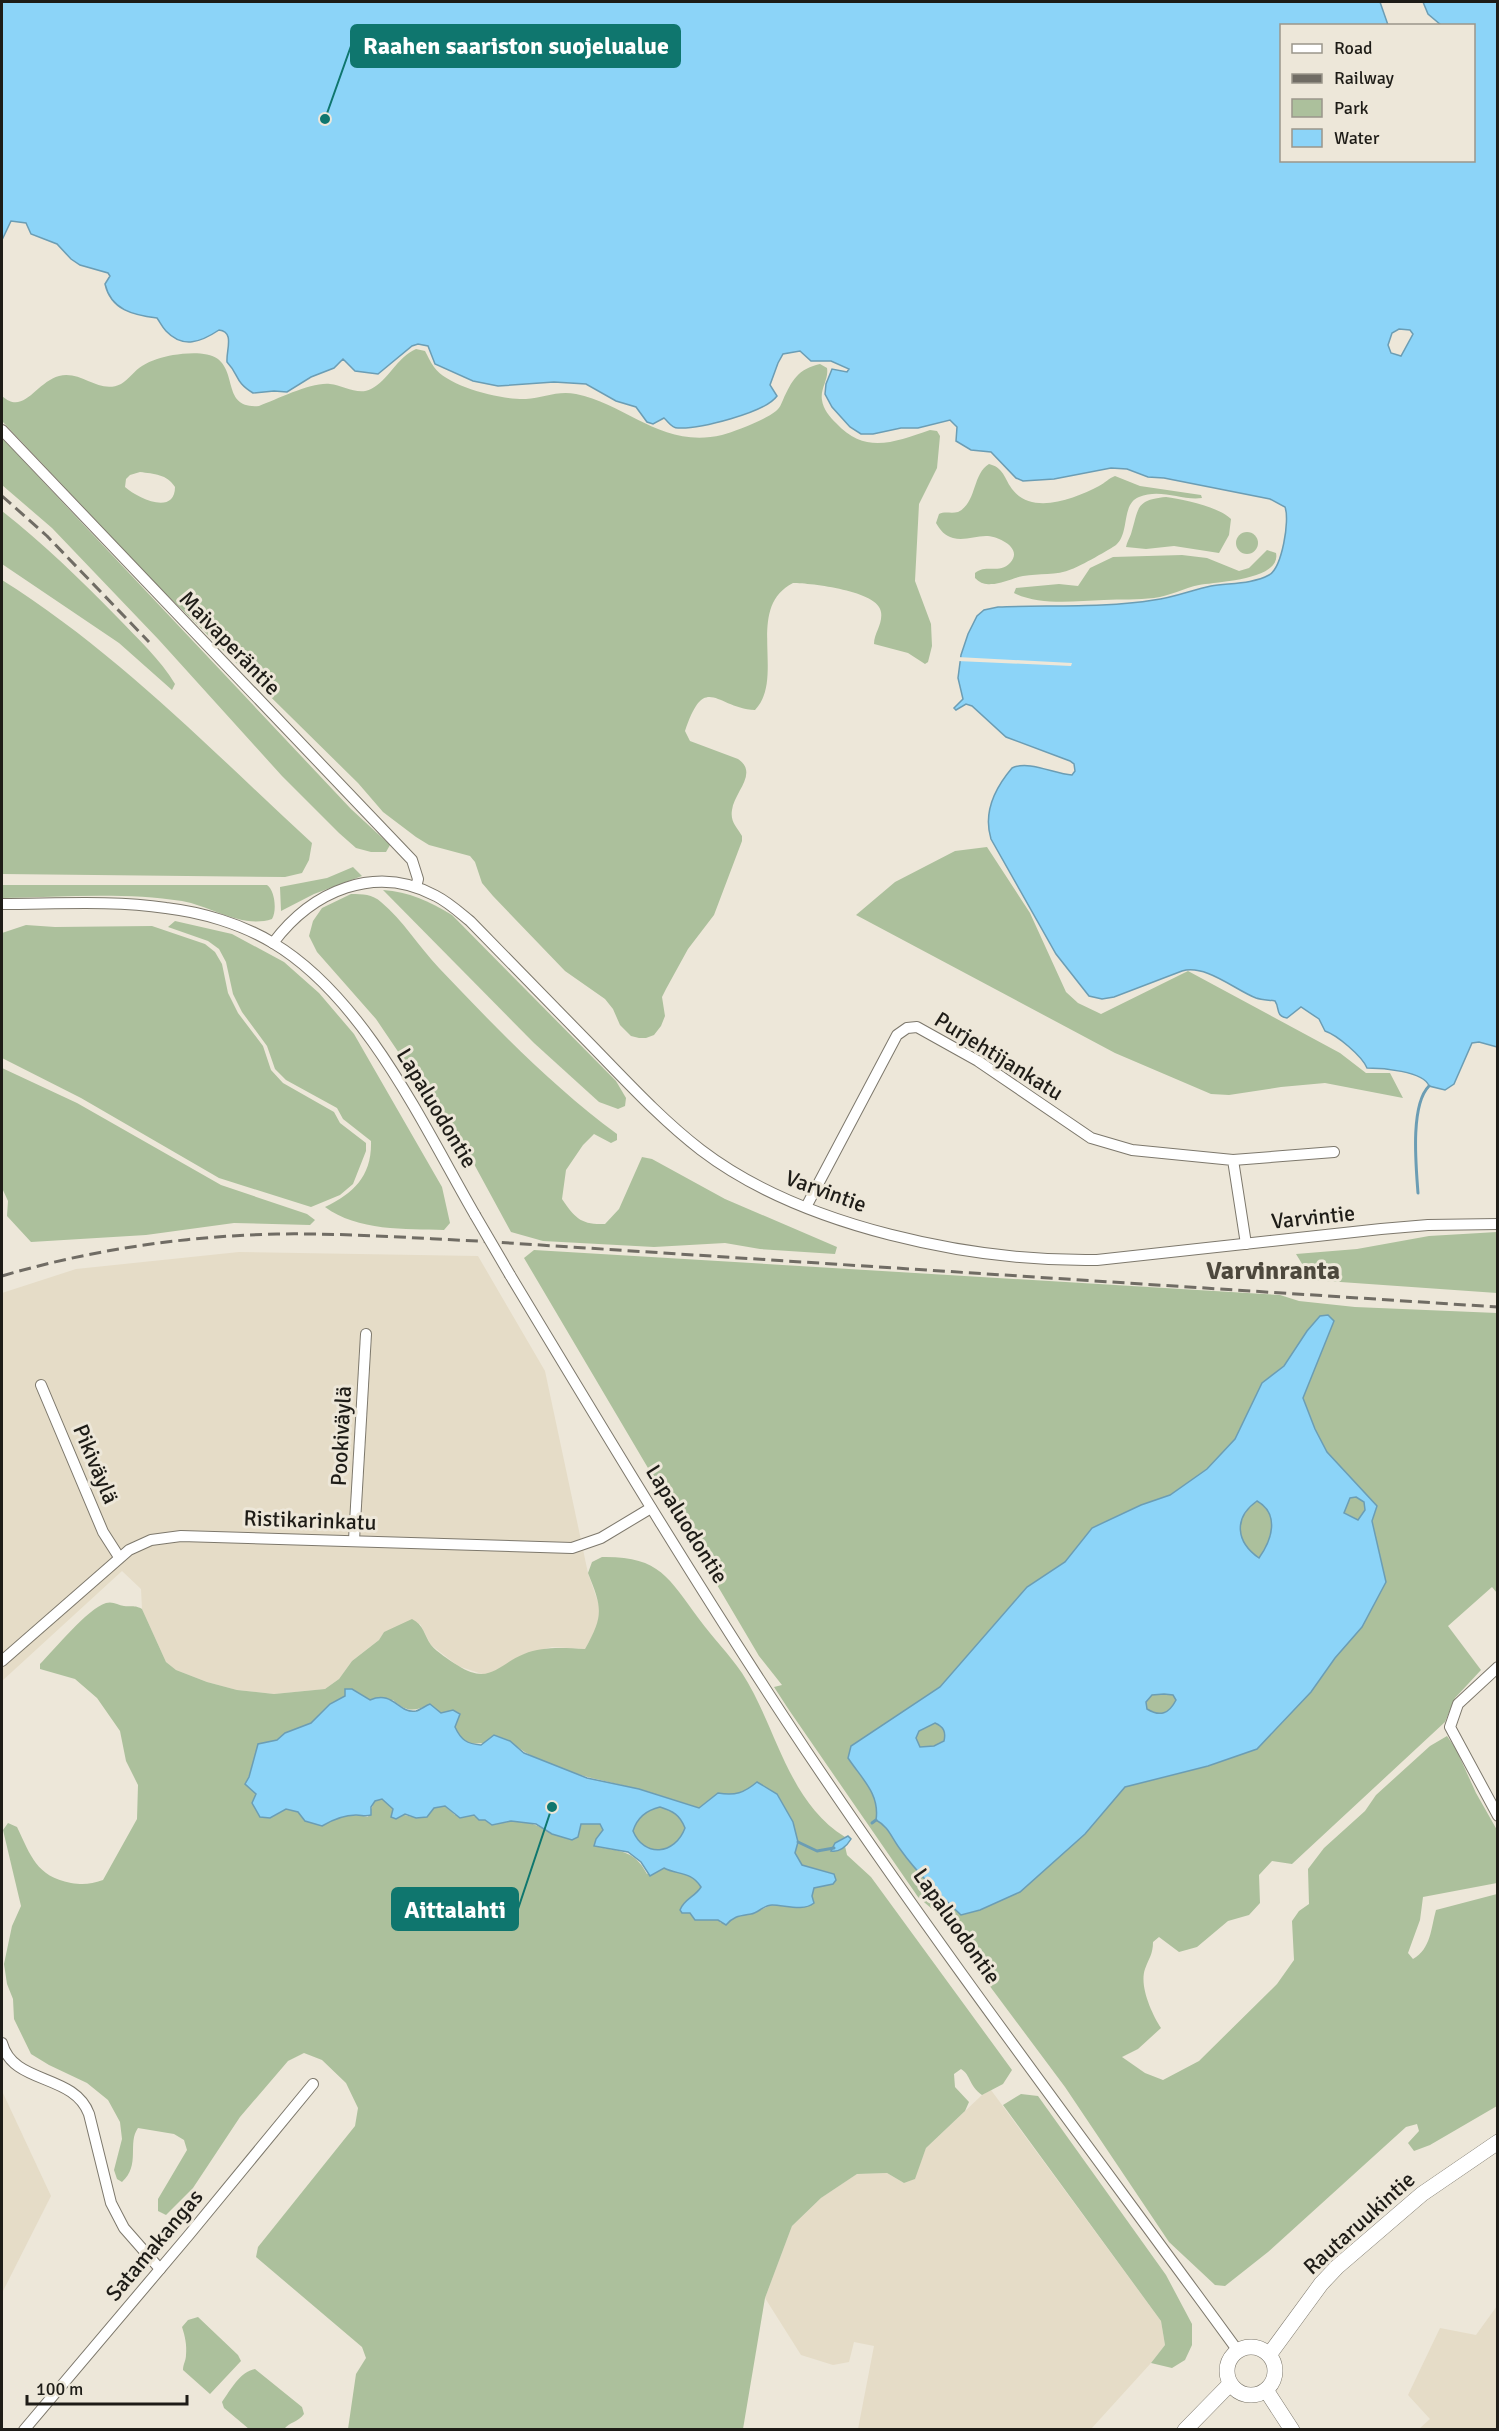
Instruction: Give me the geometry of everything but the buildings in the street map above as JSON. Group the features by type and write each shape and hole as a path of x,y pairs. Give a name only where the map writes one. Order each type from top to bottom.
{"main road":[{"name":"Rautaruukintie","path":"1269,2355 1337,2267 1422,2194 1497,2142"},
{"path":"1254,2347 1269,2355 1273,2361 1274,2377 1266,2391 1250,2396 1235,2390 1227,2377 1228,2362 1238,2350 1254,2347"},
{"path":"1185,2430 1230,2384"},
{"path":"1266,2391 1292,2430"}],"street":[{"name":"Maivaperäntie","path":"2,430 412,860 418,879 416,887"},
{"name":"Varvintie","path":"273,943 296,916 316,900 338,890 370,882 394,883 416,887 437,896 470,921 645,1101 694,1144 732,1171 760,1187 806,1207 928,1243 1031,1259 1097,1260 1404,1227 1497,1224"},
{"name":"Lapaluodontie","path":"2,904 137,905 166,908 224,922 273,943 329,987 392,1073 510,1275 716,1613 866,1838 1143,2224 1238,2350"},
{"name":"Purjehtijankatu","path":"806,1207 897,1035 902,1030 912,1027 922,1029 964,1052 1091,1138 1132,1150 1233,1160 1334,1152"},
{"path":"1233,1160 1246,1244"},
{"name":"Pookiväylä","path":"354,1540 366,1334"},
{"name":"Pikiväylä","path":"41,1384 103,1532 119,1557"},
{"name":"Ristikarinkatu","path":"2,1661 119,1557 151,1540 172,1536 572,1548 602,1538 651,1508"},
{"path":"1497,1667 1458,1704 1450,1727 1497,1816"},
{"path":"2,2043 7,2056 18,2067 61,2084 83,2101 89,2114 111,2203 124,2228 160,2269"},
{"name":"Satamakangas","path":"24,2430 313,2085"}],"shaded area":[{"path":"239,1252 478,1256 545,1371 588,1573 600,1608 597,1627 585,1649 552,1647 525,1654 497,1671 485,1675 458,1666 431,1645 420,1624 384,1632 379,1640 352,1661 339,1679 325,1689 274,1694 237,1690 176,1670 166,1662 142,1609 141,1589 122,1571 2,1681 2,1293 76,1269"},
{"path":"991,2090 1161,2321 1165,2345 1091,2429 858,2429 874,2346 854,2342 849,2362 833,2365 801,2355 765,2298 792,2226 821,2198 857,2174 887,2173 904,2183 914,2179 926,2148 982,2095"},
{"path":"2,2091 51,2196 2,2293"},
{"path":"1497,2306 1497,2429 1419,2429 1430,2419 1408,2395 1440,2328 1476,2335"}],"green space":[{"path":"416,349 425,351 441,374 451,381 476,391 516,399 563,393 576,394 595,399 664,431 701,438 728,433 771,414 777,410 797,376 806,369 820,364 827,368 822,392 824,407 831,418 847,433 858,439 881,443 930,430 937,431 940,436 937,468 919,504 915,581 931,624 932,646 928,662 925,664 908,653 874,644 881,621 881,612 877,605 869,599 843,590 793,583 779,594 771,609 768,626 767,680 764,696 755,710 706,697 699,702 692,713 685,731 690,741 738,759 744,764 746,777 734,803 732,814 742,841 714,915 688,949 662,997 665,1016 661,1026 654,1035 646,1038 631,1036 620,1025 613,1009 605,999 565,971 482,883 475,862 470,856 429,845 383,812 358,783 160,588 2,421 2,396 10,401 24,400 51,379 67,375 105,387 113,387 127,380 146,364 173,355 190,353 213,356 224,365 235,396 240,402 259,406 304,388 322,384 366,391 383,380 409,353","holes":["140,472 160,475 168,479 175,487 169,501 155,502 138,496 125,487 126,479"]},
{"path":"2,438 351,809 390,845 386,852 371,852 356,848 339,833 282,776 159,640 52,528 2,485"},
{"path":"989,464 1000,470 1018,495 1028,501 1040,503 1077,496 1115,476 1140,486 1201,495 1202,498 1163,494 1139,497 1130,506 1123,533 1116,545 1066,571 1023,576 987,584 975,578 975,573 983,569 997,569 1006,566 1013,558 1012,548 1003,541 991,537 957,539 950,537 936,523 939,514 958,512 964,508 980,474"},
{"path":"1166,497 1210,507 1231,519 1229,535 1219,553 1174,546 1146,549 1126,547 1137,512 1143,503"},
{"path":"2,511 62,562 141,642 163,666 175,684 172,690 119,643 2,564"},
{"path":"1247,532 1255,535 1258,543 1255,551 1247,554 1239,551 1236,543 1239,535"},
{"path":"1267,550 1276,553 1275,562 1269,569 1246,578 1199,585 1166,596 1058,602 1035,600 1014,593 1016,588 1059,584 1078,586 1090,568 1113,557 1182,555 1207,558 1239,571 1249,568"},
{"path":"2,580 85,639 163,704 312,843 309,860 302,873 285,877 2,874"},
{"path":"987,847 1030,913 1066,992 1078,1003 1101,1014 1188,971 1340,1053 1366,1073 1390,1073 1403,1098 1325,1083 1229,1095 1211,1094 1115,1053 856,915 895,882 955,851"},
{"path":"353,867 362,876 314,894 281,911 280,887 327,878"},
{"path":"2,885 267,885 273,896 274,911 272,919 249,921 182,901 160,898 92,896 2,898"},
{"path":"383,890 419,898 452,915 616,1081 626,1098 625,1106 618,1109 599,1102 534,1043"},
{"path":"351,894 363,894 378,899 404,925 439,968 503,1034 547,1076 617,1134 617,1140 611,1143 594,1134 583,1145 566,1170 562,1199 579,1219 584,1222 605,1224 619,1209 642,1157 652,1159 725,1199 837,1247 835,1254 760,1249 725,1243 654,1247 543,1241 511,1232 474,1164 376,1019 317,952 309,936 313,921 322,908"},
{"path":"175,921 232,934 284,962 319,993 354,1034 442,1187 450,1223 444,1230 398,1229 367,1225 338,1215 325,1207 345,1196 365,1174 371,1141 343,1119 337,1108 286,1080 275,1069 267,1046 242,1012 233,994 226,962 219,949 208,941 168,927"},
{"path":"26,925 152,926 205,944 215,952 222,964 228,993 238,1013 263,1046 271,1070 283,1083 334,1112 340,1123 366,1143 366,1151 353,1184 340,1195 311,1207 219,1178 81,1098 2,1058 2,933"},
{"path":"2,1068 77,1103 221,1185 307,1214 315,1220 310,1225 234,1223 146,1235 31,1242 7,1216 8,1201 2,1188"},
{"path":"1497,1232 1497,1293 1312,1280 1296,1254 1357,1249 1429,1236"},
{"path":"534,1250 1280,1295 1299,1301 1355,1307 1497,1313 1497,1593 1492,1587 1448,1626 1481,1670 1455,1698 1445,1722 1292,1864 1272,1861 1259,1875 1260,1903 1249,1915 1228,1921 1197,1947 1179,1952 1159,1937 1153,1942 1152,1953 1145,1969 1144,1983 1150,2008 1161,2028 1138,2049 1122,2057 1145,2073 1163,2080 1199,2061 1277,1984 1294,1960 1292,1921 1299,1911 1309,1904 1308,1869 1324,1848 1365,1811 1376,1795 1430,1746 1447,1736 1456,1749 1476,1793 1497,1830 1497,1883 1423,1897 1420,1920 1408,1953 1413,1959 1427,1944 1436,1910 1497,1894 1497,2106 1430,2145 1414,2151 1408,2143 1419,2131 1417,2124 1406,2127 1268,2252 1225,2286 1215,2285 1169,2242 1065,2087 989,1985 981,1960 975,1953 967,1953 938,1914 918,1897 789,1710 774,1687 782,1685 759,1656 524,1258","holes":["1320,1316 1334,1321 1303,1398 1327,1452 1377,1506 1372,1521 1386,1582 1362,1627 1335,1658 1311,1692 1257,1749 1208,1766 1125,1787 999,1901 980,1910 961,1915 921,1875 887,1829 876,1820 877,1811 873,1794 848,1758 899,1715 940,1687 1027,1587 1065,1562 1092,1528 1141,1505 1170,1495 1207,1469 1235,1439 1262,1383 1284,1366"]},
{"path":"1356,1497 1364,1502 1365,1510 1358,1520 1344,1513 1350,1498"},
{"path":"1257,1501 1265,1507 1272,1520 1268,1543 1259,1558 1246,1545 1240,1530 1244,1515"},
{"path":"602,1557 637,1560 660,1572 679,1591 742,1673 796,1784 809,1804 825,1822 845,1837 835,1843 839,1851 845,1846 847,1855 871,1877 1012,2070 1003,2084 982,2095 961,2069 954,2074 955,2087 969,2102 965,2111 926,2148 915,2179 904,2183 887,2173 857,2174 821,2198 792,2226 765,2298 743,2429 348,2429 356,2374 366,2358 362,2347 256,2257 258,2247 355,2126 358,2108 346,2083 322,2060 304,2053 288,2061 240,2117 193,2188 166,2215 158,2211 158,2199 187,2150 184,2140 174,2134 138,2128 135,2134 131,2168 122,2182 117,2179 114,2170 122,2139 120,2122 108,2100 87,2083 31,2054 14,2019 13,1999 7,1984 4,1964 12,1926 21,1906 3,1830 8,1823 17,1827 31,1856 42,1870 59,1880 87,1884 103,1880 137,1819 138,1785 126,1761 120,1731 97,1698 75,1679 40,1669 40,1664 90,1613 111,1602 142,1609 166,1662 176,1670 237,1690 274,1694 325,1689 339,1679 352,1661 379,1640 384,1632 412,1619 421,1627 431,1645 443,1656 468,1671 486,1674 531,1651 554,1648 585,1649 595,1628 599,1611 588,1573 592,1562","holes":["351,1689 370,1700 393,1700 406,1709 430,1704 455,1727 459,1737 470,1744 510,1741 539,1760 554,1766 699,1808 718,1793 777,1794 794,1829 795,1853 802,1865 834,1874 833,1884 814,1888 812,1896 791,1907 771,1905 752,1914 742,1914 721,1923 718,1920 695,1920 690,1913 682,1913 680,1910 701,1887 697,1882 688,1875 664,1868 647,1874 637,1860 631,1856 595,1846 596,1839 603,1830 600,1824 590,1822 581,1824 578,1831 552,1834 530,1823 509,1822 492,1825 475,1816 455,1815 445,1806 434,1808 416,1818 401,1814 382,1799 375,1800 368,1817 356,1815 344,1817 321,1826 298,1812 286,1809 270,1818 256,1794 245,1784 258,1745 277,1740 285,1733 311,1723 330,1704 345,1696"]},
{"path":"1155,1690 1174,1695 1177,1700 1177,1710 1159,1718 1133,1700"},
{"path":"935,1723 944,1730 944,1741 934,1746 920,1747 916,1738 919,1731"},
{"path":"660,1807 676,1814 685,1828 674,1844 659,1850 644,1846 633,1831 643,1815"},
{"path":"1021,2094 1038,2096 1166,2275 1192,2324 1192,2345 1185,2360 1172,2368 1151,2363 1165,2345 1161,2321 1003,2105"},
{"path":"198,2317 238,2355 241,2361 210,2394 183,2370 186,2348 182,2327 188,2320"},
{"path":"255,2369 302,2407 304,2414 302,2417 284,2429 249,2429 224,2408 222,2402 236,2382"}],"water":[{"path":"2,2 1380,2 1388,24 1280,24 1280,162 1475,162 1475,24 1440,24 1428,14 1423,2 1497,2 1497,1047 1479,1042 1472,1043 1454,1084 1445,1090 1429,1086 1419,1077 1411,1074 1367,1068 1349,1046 1325,1031 1319,1019 1301,1007 1287,1018 1283,1017 1279,1014 1275,1001 1256,998 1201,971 1182,971 1114,997 1102,999 1089,996 1056,954 991,839 989,820 992,801 1000,784 1012,768 1034,766 1072,775 1075,771 1074,764 1070,761 1006,737 972,706 966,704 956,710 954,708 963,699 958,678 961,655 977,616 984,610 998,607 1136,603 1168,598 1211,586 1263,578 1274,571 1281,554 1286,522 1285,507 1270,499 1164,478 1148,477 1127,469 1111,468 1054,479 1023,481 1016,478 991,452 971,450 956,441 957,427 950,420 918,428 861,434 850,427 832,407 825,394 832,369 847,372 849,369 831,361 811,361 800,351 783,354 770,385 777,396 770,402 731,419 688,428 674,427 664,418 653,424 647,422 636,407 616,401 586,384 554,382 498,386 473,381 435,364 428,346 418,344 412,346 378,374 355,371 343,359 334,368 311,377 287,392 253,393 240,382 227,362 229,342 224,331 219,330 206,338 192,342 172,337 157,318 124,310 112,300 105,284 110,276 108,273 80,265 57,244 31,234 26,223 11,221 2,240","holes":["1399,329 1410,330 1413,334 1401,356 1391,353 1388,345 1392,333"]},
{"path":"1328,1315 1334,1321 1303,1398 1327,1452 1377,1506 1372,1521 1386,1582 1362,1627 1335,1658 1311,1692 1257,1749 1208,1766 1125,1787 1085,1834 1020,1892 980,1910 961,1915 921,1875 887,1829 876,1820 877,1811 873,1794 848,1758 851,1746 940,1687 1027,1587 1065,1562 1092,1528 1141,1505 1170,1495 1207,1469 1235,1439 1262,1383 1284,1366 1320,1316","holes":["1356,1497 1364,1502 1365,1510 1358,1520 1344,1513 1350,1498","1257,1501 1264,1506 1271,1520 1270,1535 1259,1558 1246,1545 1240,1530 1241,1522 1249,1508","1152,1695 1173,1695 1176,1700 1164,1713 1156,1713 1147,1709 1146,1702","935,1723 944,1730 944,1741 934,1746 920,1747 916,1738 919,1731"]},
{"path":"345,1689 352,1689 370,1700 385,1698 410,1711 430,1704 441,1713 453,1710 460,1714 455,1727 462,1738 472,1744 481,1745 494,1735 510,1741 524,1753 587,1778 639,1789 699,1808 718,1793 739,1793 757,1782 777,1794 793,1822 798,1842 795,1853 802,1865 834,1874 836,1880 833,1884 814,1888 812,1896 814,1903 810,1906 799,1908 769,1905 754,1913 734,1918 726,1925 718,1920 695,1920 690,1913 682,1913 680,1910 682,1906 701,1887 693,1878 664,1868 650,1876 641,1862 628,1852 594,1846 603,1830 600,1824 581,1824 578,1837 572,1840 552,1834 536,1824 511,1821 492,1825 485,1820 479,1820 474,1815 460,1818 445,1806 434,1808 427,1817 416,1818 405,1814 396,1819 391,1817 393,1809 382,1799 375,1801 371,1807 371,1815 347,1816 322,1826 305,1821 298,1812 286,1809 270,1818 260,1817 252,1803 256,1794 245,1784 258,1744 277,1740 285,1733 311,1723 330,1704 345,1696","holes":["660,1807 678,1817 685,1828 674,1844 659,1850 644,1846 633,1831 640,1818 647,1812"]},
{"path":"848,1836 851,1839 845,1846 840,1850 831,1851 835,1843"}],"pier":[{"path":"957,657 1072,663 1071,666 957,661"}],"waterway":[{"path":"1418,1193 1417,1121 1423,1095 1429,1086"},
{"path":"872,1823 876,1820"},
{"path":"798,1842 817,1851 834,1848"}],"railway":[{"path":"2,496 47,536 149,642"},
{"path":"2,1276 69,1259 172,1241 242,1235 327,1234 478,1241 1498,1307"}],"place":[{"name":"Raahen saariston suojelualue","path":"325,119"},
{"name":"Aittalahti","path":"552,1807"}],"district":[{"name":"Varvinranta","path":"1273,1271"}]}
